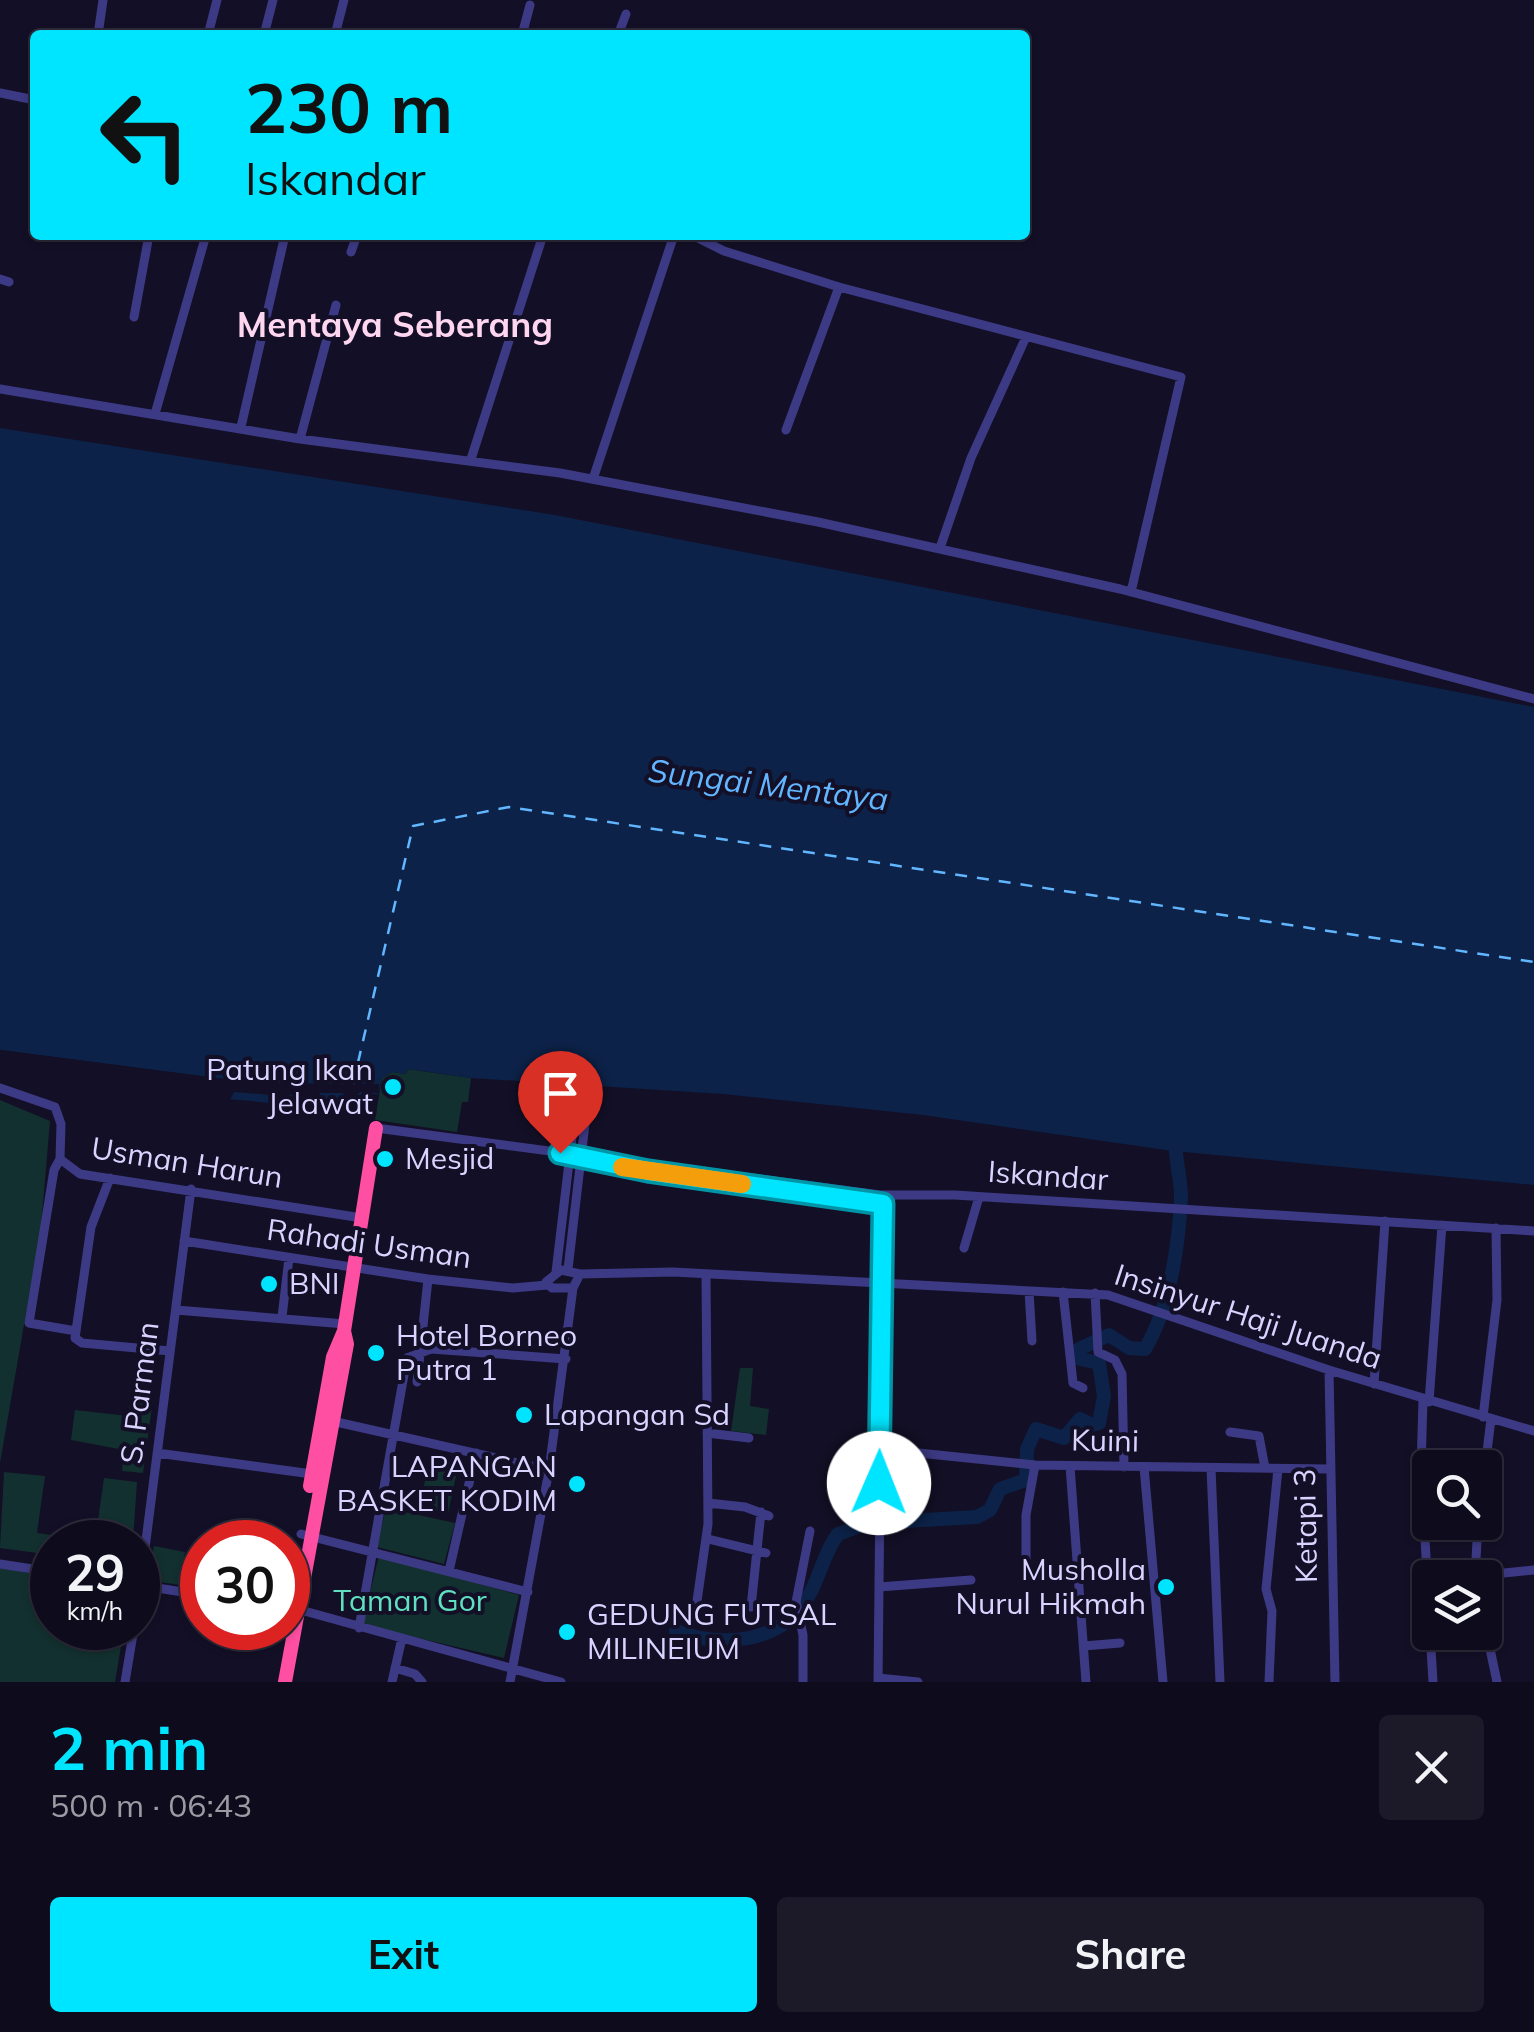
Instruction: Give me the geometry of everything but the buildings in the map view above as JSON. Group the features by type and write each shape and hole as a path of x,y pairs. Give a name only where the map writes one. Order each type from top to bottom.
{"highway":[{"path":"307,1520 333,1358 345,1328 376,1128"},
{"path":"309,1520 347,1344 345,1328"},
{"path":"275,1682 280,1650"},
{"path":"285,1682 288,1650"}],"street":[{"path":"99,30 103,0"},
{"path":"209,30 217,0"},
{"path":"265,30 273,0"},
{"path":"336,30 344,0"},
{"path":"523,30 530,5"},
{"path":"620,30 626,14"},
{"path":"0,93 30,99"},
{"path":"134,317 149,240"},
{"path":"154,414 205,240"},
{"path":"241,427 284,240"},
{"path":"351,252 355,240"},
{"path":"471,460 541,240"},
{"path":"593,479 672,240"},
{"path":"702,240 724,251 840,287 1181,377 1131,592"},
{"path":"786,430 840,287"},
{"path":"300,439 336,305"},
{"path":"940,548 971,458 1026,337"},
{"path":"0,389 300,439 593,479 940,548 1131,592 1534,699"},
{"name":"Usman Harun","path":"0,1088 55,1108 61,1124 60,1159 80,1174 362,1218"},
{"name":"Iskandar","path":"376,1128 883,1204"},
{"path":"568,1269 573,1156"},
{"path":"546,1285 556,1272 573,1156"},
{"name":"Iskandar","path":"573,1156 893,1196 978,1196 1534,1231"},
{"path":"60,1159 54,1170 30,1322 76,1331"},
{"path":"110,1178 91,1227 76,1340 170,1351"},
{"name":"S. Parman","path":"148,1520 191,1189"},
{"path":"893,1196 883,1204 880,1285 878,1680 918,1682"},
{"path":"964,1248 978,1196"},
{"path":"1374,1384 1384,1221"},
{"path":"1426,1560 1421,1470 1442,1225"},
{"path":"1486,1450 1497,1300 1496,1228"},
{"name":"Rahadi Usman","path":"184,1241 428,1279 513,1288 573,1288"},
{"path":"282,1317 289,1258"},
{"path":"556,1272 568,1269 580,1274 706,1274 880,1285"},
{"path":"510,1682 550,1470 573,1288 580,1274"},
{"path":"695,1615 708,1538 706,1274"},
{"path":"418,1382 428,1279"},
{"name":"Insinyur Haji Juanda","path":"880,1285 1095,1293 1329,1370 1534,1431"},
{"path":"1029,1291 1032,1341"},
{"path":"1063,1292 1074,1384 1083,1388"},
{"path":"1095,1293 1100,1354 1116,1362 1123,1378 1124,1467"},
{"path":"176,1310 282,1317 345,1328"},
{"path":"359,1628 404,1366 420,1350 566,1359"},
{"name":"Ketapi 3","path":"1329,1370 1334,1682"},
{"path":"332,1421 550,1470"},
{"path":"1230,1432 1259,1436 1265,1468"},
{"path":"707,1433 749,1438"},
{"name":"Kuini","path":"880,1449 1070,1466 1330,1469"},
{"path":"157,1453 312,1474"},
{"path":"449,1571 476,1453"},
{"path":"1026,1576 1030,1464"},
{"path":"1070,1466 1086,1682"},
{"path":"1144,1467 1163,1682"},
{"path":"1211,1468 1220,1682"},
{"path":"1270,1682 1272,1611 1266,1590 1278,1468"},
{"path":"708,1502 765,1514 751,1607"},
{"path":"803,1682 798,1611 800,1567 810,1531"},
{"path":"310,1536 528,1592"},
{"path":"708,1538 761,1552"},
{"path":"0,1564 30,1569"},
{"path":"1502,1574 1534,1570"},
{"path":"879,1587 972,1580"},
{"path":"310,1613 561,1682"},
{"path":"392,1682 402,1638"},
{"path":"1084,1646 1120,1643"},
{"path":"125,1682 130,1650"},
{"path":"1432,1650 1434,1682"},
{"path":"1490,1650 1497,1682"},
{"path":"395,1668 415,1674 422,1682"}],"green space":[{"path":"407,1069 471,1078 468,1102 462,1102 457,1132 375,1120 382,1078 392,1072 406,1074"},
{"path":"0,1100 50,1121 41,1227 0,1463"},
{"path":"740,1368 753,1368 750,1406 769,1409 766,1435 731,1431"},
{"path":"131,1397 153,1399 143,1473 122,1471 124,1450 71,1440 75,1410 128,1416"},
{"path":"430,1455 459,1462 448,1513 420,1506"},
{"path":"4,1472 45,1476 39,1520 30,1520 30,1552 0,1548"},
{"path":"104,1478 137,1482 134,1520 98,1520"},
{"path":"386,1508 455,1523 444,1564 377,1547"},
{"path":"160,1547 180,1551 180,1585 160,1582"},
{"name":"Taman Gor","path":"379,1556 519,1595 504,1658 362,1625"},
{"path":"0,1568 30,1573 30,1650 120,1650 115,1682 0,1682"}],"water":[{"name":"Sungai Mentaya","path":"0,428 555,515 1534,707 1534,1185 1173,1151 923,1115 723,1094 471,1078 408,1069 406,1074 392,1072 382,1078 378,1094 372,1094 370,1112 228,1099 224,1079 0,1050"}],"pier":[{"path":"1,1050 255,1083 379,1084 378,1093 360,1092 355,1097 354,1113 348,1113 348,1097 342,1093 320,1093 313,1109 306,1109 302,1095 288,1095 281,1106 274,1105 271,1095 234,1092 228,1104 221,1083 1,1055"}],"waterway":[{"path":"676,1631 730,1640 766,1633 782,1625 808,1597 838,1534 869,1523 977,1517 990,1510 1000,1489 1026,1480 1027,1449 1036,1429 1064,1438 1080,1419 1092,1425 1099,1423 1104,1396 1099,1363 1080,1359 1079,1349 1109,1335 1129,1348 1145,1349 1154,1332 1172,1275 1178,1235 1181,1196 1176,1133"}],"ferry route":[{"path":"353,1084 413,826 509,807 1534,962"}],"slow traffic":[{"path":"622,1167 742,1184"}],"place":[{"name":"Patung Ikan Jelawat","path":"393,1087"},
{"name":"Mesjid","path":"385,1159"},
{"name":"BNI","path":"269,1284"},
{"name":"Hotel Borneo Putra 1","path":"376,1353"},
{"name":"Lapangan Sd","path":"524,1415"},
{"name":"LAPANGAN BASKET KODIM","path":"577,1484"},
{"name":"Musholla Nurul Hikmah","path":"1166,1587"},
{"name":"GEDUNG FUTSAL MILINEIUM","path":"567,1632"}],"district":[{"name":"Mentaya Seberang","path":"395,325"}],"route":[{"path":"560,1153 648,1171 883,1204 879,1483"}]}
